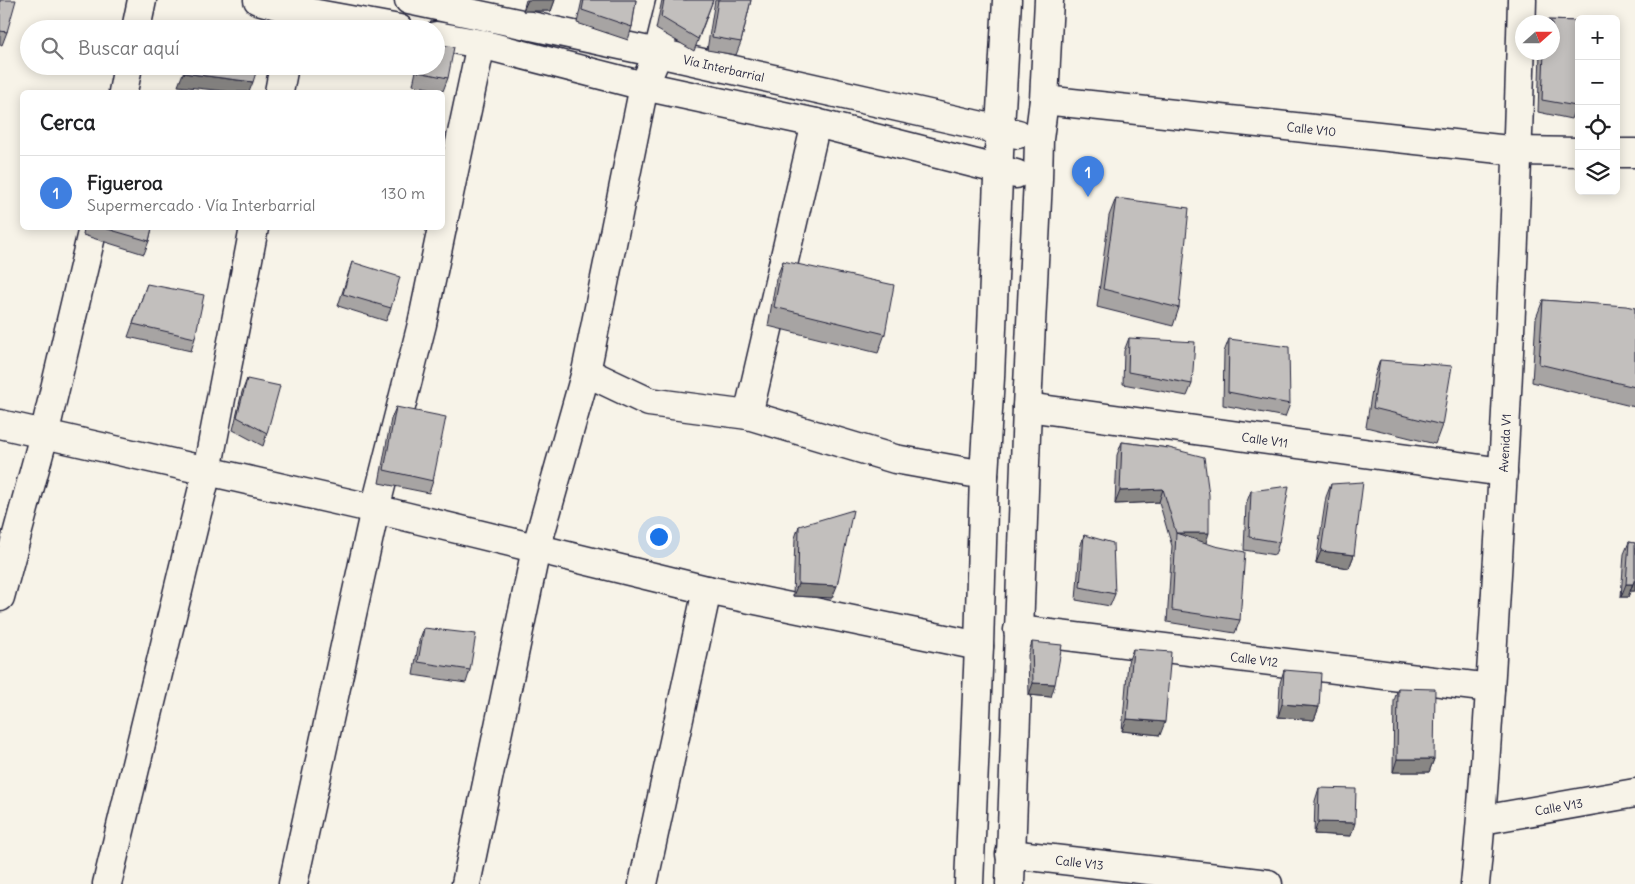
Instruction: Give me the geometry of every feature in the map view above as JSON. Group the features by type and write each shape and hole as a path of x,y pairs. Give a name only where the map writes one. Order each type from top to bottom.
{"street":[{"path":"138,20 142,0"},
{"path":"258,0 294,19"},
{"name":"Vía Interbarrial","path":"408,0 658,53 1039,139"},
{"path":"466,884 536,549 586,372 644,86 658,53 671,0"},
{"path":"969,884 984,475 1007,0"},
{"path":"1010,884 1027,407 1039,139 1044,100 1049,0"},
{"name":"Avenida V1","path":"1475,884 1482,820 1504,472 1518,151 1522,0"},
{"path":"445,38 481,44 644,86 816,123 1038,179"},
{"path":"445,213 481,44"},
{"path":"123,90 126,75"},
{"path":"280,90 283,75"},
{"name":"Calle V10","path":"1044,100 1518,151 1575,152"},
{"path":"748,415 816,123"},
{"path":"1620,153 1635,153"},
{"path":"0,597 44,435 92,230"},
{"path":"107,884 207,471 254,230"},
{"path":"293,884 375,509 422,324 441,230"},
{"path":"586,372 649,402 748,415 895,459 984,475"},
{"name":"Calle V11","path":"1027,407 1504,472"},
{"path":"0,424 375,509 707,590 979,646"},
{"path":"643,884 707,590"},
{"name":"Calle V12","path":"1018,630 1490,688"},
{"name":"Calle V13","path":"1482,820 1635,793"},
{"name":"Calle V13","path":"1010,854 1268,884"}],"building":[{"path":"0,0 16,0 7,32 0,31"},
{"path":"584,0 636,0 632,27 582,10"},
{"path":"664,0 713,0 698,39 661,17"},
{"path":"718,0 751,0 741,42 712,37"},
{"path":"1560,20 1575,21 1575,106 1542,100 1544,60 1560,60"},
{"path":"445,46 454,47 448,78 433,75 445,75"},
{"path":"199,75 255,75 253,82"},
{"path":"1116,198 1189,208 1179,308 1103,289"},
{"path":"111,230 152,230 149,241"},
{"path":"783,261 894,285 885,334 774,307"},
{"path":"352,262 400,277 391,308 343,294"},
{"path":"147,284 204,295 195,338 133,324"},
{"path":"1543,300 1635,308 1635,387 1539,364"},
{"path":"1129,338 1195,342 1192,384 1128,372"},
{"path":"1229,339 1289,347 1290,404 1228,392"},
{"path":"1380,360 1452,366 1442,425 1373,408"},
{"path":"247,379 280,386 267,433 237,417"},
{"path":"396,407 446,417 433,481 384,470"},
{"path":"1122,442 1169,448 1204,457 1209,495 1209,533 1176,533 1163,489 1120,491"},
{"path":"1363,482 1354,555 1321,551 1331,484"},
{"path":"1289,486 1279,542 1249,537 1251,491"},
{"path":"853,510 837,586 798,584 799,526"},
{"path":"1176,533 1215,546 1245,552 1240,620 1172,610"},
{"path":"1084,535 1113,543 1115,594 1080,587"},
{"path":"1629,542 1635,543 1635,578 1633,584 1626,584"},
{"path":"424,628 476,634 470,670 418,662"},
{"path":"1032,642 1062,645 1055,684 1033,683"},
{"path":"1133,649 1171,652 1165,722 1127,719"},
{"path":"1284,670 1321,673 1319,707 1282,704"},
{"path":"1398,688 1435,689 1434,759 1397,759"},
{"path":"1319,788 1356,789 1355,823 1318,822"}],"place":[{"name":"Figueroa","path":"1088,197"}]}
